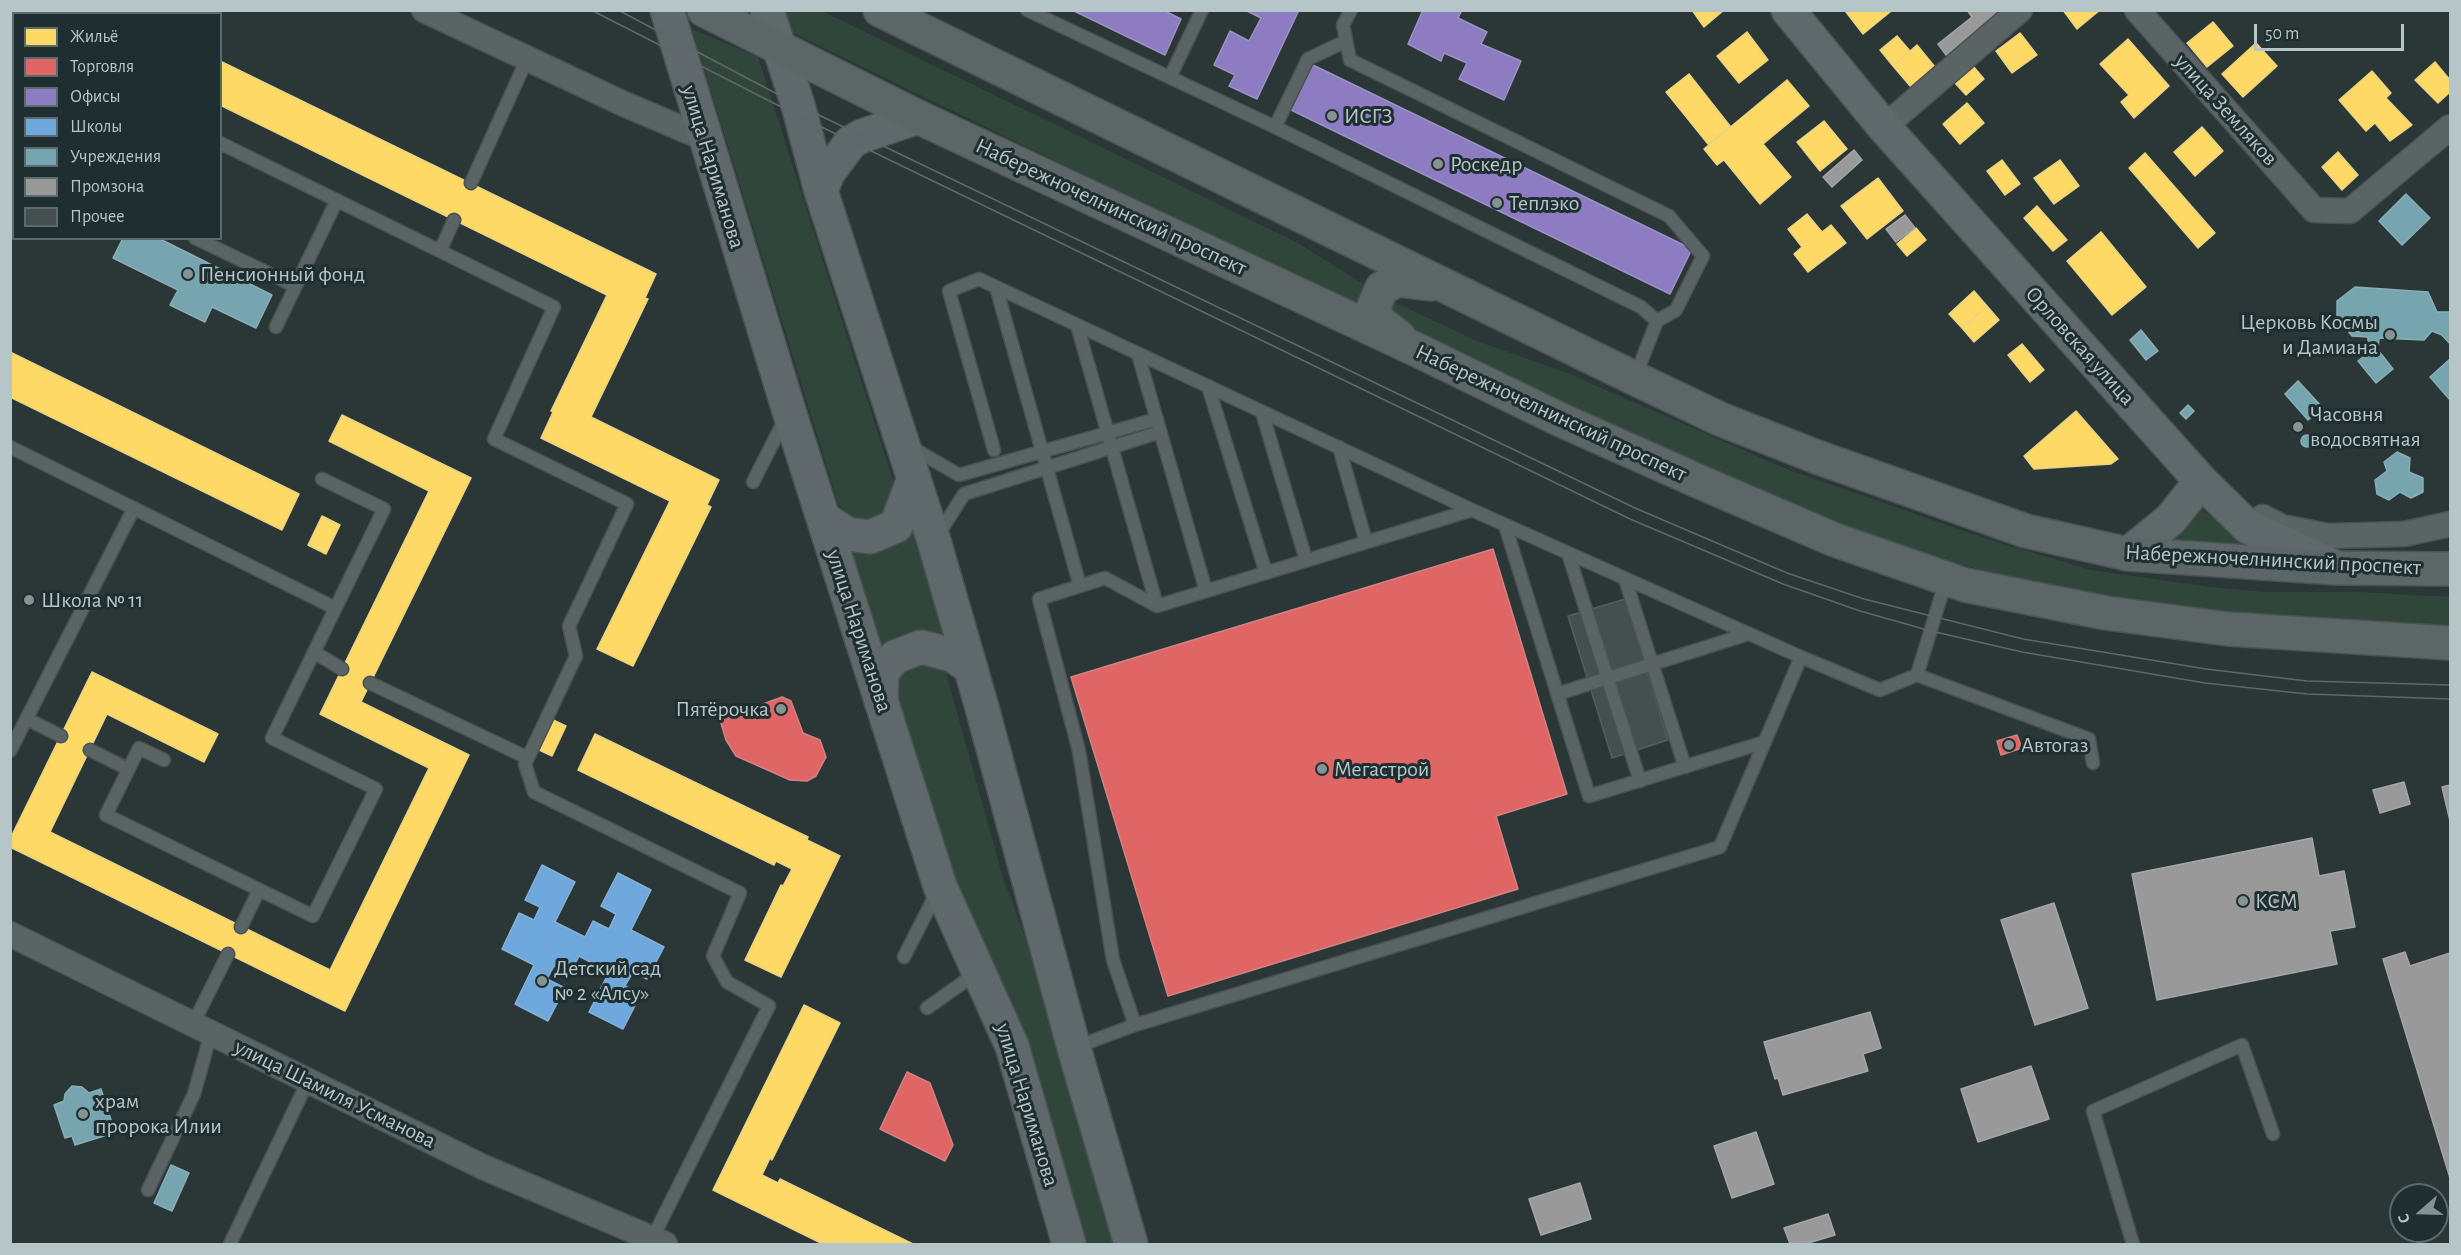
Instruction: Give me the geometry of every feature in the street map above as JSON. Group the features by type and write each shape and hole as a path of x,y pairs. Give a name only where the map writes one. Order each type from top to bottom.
{"main road":[{"name":"улица Нариманова","path":"667,10 704,138 789,411 940,886 1012,1046 1069,1245"},
{"name":"Набережночелнинский проспект","path":"704,10 918,117 1413,348 1561,420 1835,540 1946,578 1994,591 2106,613 2228,629 2451,643"},
{"path":"767,10 776,45 798,105 821,190 934,541 971,668 1074,1048 1131,1245"},
{"name":"Набережночелнинский проспект","path":"880,10 1634,378 1720,419 1817,457 2026,531 2128,554 2337,568 2451,569"},
{"name":"Орловская улица","path":"1788,10 1884,127 2204,484"},
{"path":"821,190 828,172 851,142 918,117"},
{"path":"1413,348 1377,320 1374,306 1382,288 1398,280 1442,286"},
{"path":"823,519 847,534 870,537 896,526 914,478"},
{"path":"2128,554 2171,519 2204,484 2248,527 2337,568"},
{"path":"881,702 882,672 896,657 921,647 952,655 971,668"}],"street":[{"path":"424,10 704,138"},
{"path":"1884,127 2020,10"},
{"name":"улица Земляков","path":"2137,10 2314,210 2350,210 2451,127"},
{"name":"Орловская улица","path":"2204,484 2282,527 2328,537 2404,534 2451,524"},
{"name":"улица Шамиля Усманова","path":"10,934 483,1167 658,1242"}],"lane":[{"path":"1027,10 1170,77 1641,307 1657,321"},
{"path":"1170,77 1202,10"},
{"path":"1351,10 1343,25 1350,60 1669,216 1703,256 1677,310 1657,321 1634,378"},
{"path":"1275,128 1308,59 1346,41"},
{"path":"471,183 527,59"},
{"path":"222,143 554,307 495,439 627,504 569,626 576,656 525,764 534,792 740,893 713,956 727,982 769,1006 658,1242"},
{"path":"276,327 337,200"},
{"path":"440,251 454,220"},
{"path":"199,240 295,286"},
{"path":"994,450 949,291 979,279 1472,510 1748,634 1880,690 1917,675 2089,739 2093,763"},
{"path":"996,287 1080,586"},
{"path":"1077,325 1157,606"},
{"path":"1138,354 1206,591"},
{"path":"1208,386 1266,573"},
{"path":"753,482 789,411"},
{"path":"1262,412 1306,560"},
{"path":"903,443 960,475 1157,419"},
{"path":"934,541 964,494 1160,432"},
{"path":"10,447 335,608"},
{"path":"1338,447 1366,542"},
{"path":"164,760 139,748 106,815 313,916 376,789 272,738 384,509 322,479"},
{"path":"10,751 134,508"},
{"path":"1135,1025 1113,960 1079,751 1039,599 1105,578 1157,606 1472,510"},
{"path":"1505,525 1589,796 1765,742"},
{"path":"1568,553 1640,781"},
{"path":"1917,675 1946,578"},
{"path":"1625,579 1685,767"},
{"path":"1557,694 1748,634"},
{"path":"314,652 342,669"},
{"path":"1074,1048 1135,1025 1720,847 1801,657"},
{"path":"370,683 528,758"},
{"path":"27,719 61,736"},
{"path":"90,750 129,769"},
{"path":"904,957 940,886"},
{"path":"241,927 259,890"},
{"path":"148,1190 194,1094 202,1028 228,954"},
{"path":"927,1008 979,972"},
{"path":"2133,1245 2092,1111 2242,1045 2273,1134"},
{"path":"230,1245 308,1081"}],"green space":[{"path":"784,11 822,11 1296,242 1373,290 1363,311 791,32"},
{"path":"692,29 758,57 898,496 889,511 878,520 861,523 848,516 838,503"},
{"path":"1396,303 1477,341 1567,373 1789,470 1987,539 2091,570 2210,587 2264,592 2361,592 2450,597 2450,625 2438,629 2145,606 1985,571 1887,543 1788,507 1394,326 1391,307"},
{"path":"2199,510 2210,515 2245,543 2270,556 2160,544"},
{"path":"912,517 948,641 880,656 841,547"},
{"path":"913,661 937,665 946,673 1003,878 1047,995 1118,1244 1082,1244 1036,1082 949,862 893,699 895,671"}],"building: Жильё":[{"path":"70,10 125,10 124,12 69,12"},
{"path":"1692,10 1724,10 1704,27"},
{"path":"1848,10 1888,10 1890,12 1863,34 1846,12"},
{"path":"2063,10 2100,10 2077,29"},
{"path":"2213,22 2233,46 2207,67 2187,43"},
{"path":"1747,32 1768,60 1739,83 1717,56"},
{"path":"2020,33 2037,55 2012,73 1996,51"},
{"path":"1897,36 1910,51 1893,66 1880,50"},
{"path":"2128,39 2169,86 2134,118 2121,102 2129,95 2100,64"},
{"path":"2256,43 2277,66 2243,97 2222,74"},
{"path":"1917,45 1935,67 1911,87 1893,66"},
{"path":"222,62 656,274 645,298 648,299 591,417 719,480 707,505 711,507 633,666 597,649 670,501 541,438 553,412 551,411 607,295 222,106"},
{"path":"2435,62 2450,80 2450,92 2438,103 2415,80"},
{"path":"1973,66 1984,79 1966,95 1954,82"},
{"path":"2372,71 2391,93 2386,98 2412,125 2390,141 2375,123 2366,131 2339,100"},
{"path":"1689,74 1730,126 1708,144 1666,92"},
{"path":"1787,80 1809,106 1763,144 1791,177 1760,204 1724,160 1717,165 1704,149"},
{"path":"1967,103 1984,123 1960,144 1943,124"},
{"path":"1824,121 1847,149 1820,171 1797,142"},
{"path":"2202,127 2223,151 2195,176 2174,152"},
{"path":"2338,152 2358,175 2342,190 2322,167"},
{"path":"2145,153 2215,233 2198,248 2129,168"},
{"path":"2002,160 2020,184 2005,195 1987,171"},
{"path":"2060,160 2079,186 2054,204 2034,178"},
{"path":"1878,178 1903,211 1867,239 1841,206"},
{"path":"2037,206 2067,240 2053,251 2024,218"},
{"path":"1807,214 1822,232 1831,225 1846,243 1808,272 1794,254 1802,247 1788,229"},
{"path":"1916,228 1926,240 1907,256 1897,244"},
{"path":"2101,232 2146,287 2112,315 2067,261"},
{"path":"1974,291 1987,306 1962,328 1949,314"},
{"path":"1987,306 1999,320 1974,342 1962,328"},
{"path":"2022,344 2044,370 2030,382 2008,355"},
{"path":"10,352 299,494 282,530 10,397"},
{"path":"2076,411 2118,459 2111,464 2034,469 2024,456"},
{"path":"342,415 471,478 361,702 469,755 345,1011 10,847 10,839 92,672 218,734 204,762 107,714 50,832 330,970 429,768 320,714 429,491 329,441"},
{"path":"322,516 340,525 326,554 308,545"},
{"path":"551,719 566,726 552,756 537,749"},
{"path":"595,734 808,837 807,840 840,856 781,977 745,960 781,885 783,886 792,869 776,861 774,865 578,770"},
{"path":"804,1005 840,1023 772,1160 770,1158 762,1175 778,1183 780,1179 913,1244 823,1244 713,1190"}],"building: Торговля":[{"path":"1493,549 1567,794 1496,816 1518,889 1168,996 1071,677"},
{"path":"782,697 791,701 803,733 820,740 826,757 816,776 807,781 790,780 736,756 726,740 720,720"},
{"name":"Автогаз","path":"2017,735 2022,748 2001,755 1997,741"},
{"path":"907,1072 930,1083 953,1145 945,1161 880,1129"}],"building: Офисы":[{"path":"1072,10 1163,10 1181,19 1165,55"},
{"path":"1245,10 1299,10 1257,99 1229,86 1235,75 1214,65 1230,31 1249,41 1261,18"},
{"path":"1419,10 1462,10 1458,18 1487,32 1481,44 1521,61 1504,100 1459,79 1467,63 1444,53 1441,61 1408,44 1422,12"},
{"path":"1313,65 1692,249 1670,294 1291,110"}],"building: Школы":[{"path":"542,865 575,882 555,922 585,937 593,921 609,929 616,914 601,906 618,873 651,890 631,930 664,947 647,979 633,972 625,986 641,994 623,1029 589,1012 609,972 579,956 570,974 554,966 547,979 565,988 548,1021 515,1004 534,965 502,949 519,913 534,920 540,907 525,900"}],"building: Учреждения":[{"path":"2406,194 2430,218 2402,245 2379,221"},
{"name":"Пенсионный фонд","path":"122,240 162,240 272,295 256,328 212,307 205,322 170,305 178,290 113,258"},
{"name":"Церковь Космы и Дамиана","path":"2355,287 2428,292 2437,312 2450,312 2450,344 2442,335 2432,331 2424,340 2379,338 2378,350 2393,369 2376,383 2358,361 2368,353 2368,337 2352,336 2337,318 2337,301"},
{"path":"2141,330 2158,351 2146,360 2130,340"},
{"name":"Церковь Космы и Дамиана","path":"2450,359 2450,400 2430,377"},
{"path":"2298,381 2323,408 2308,420 2285,394"},
{"path":"2188,405 2194,411 2186,419 2180,413"},
{"path":"2309,435 2313,441 2309,447 2305,447 2301,439"},
{"path":"2397,452 2410,458 2409,472 2423,478 2423,492 2411,498 2400,492 2389,500 2377,494 2375,480 2387,471 2384,462"},
{"name":"храм пророка Илии","path":"72,1086 82,1087 89,1093 101,1089 112,1123 104,1125 107,1135 75,1145 72,1136 65,1138 54,1105 64,1101 65,1094"},
{"path":"171,1165 189,1173 172,1211 154,1203"}],"building: Промзона":[{"path":"1967,10 2004,10 1949,59 1938,44 1972,17"},
{"path":"1854,150 1862,160 1832,187 1823,177"},
{"path":"1905,215 1915,228 1896,242 1886,229"},
{"path":"2404,782 2410,804 2380,813 2373,790"},
{"path":"2450,785 2450,821 2442,787"},
{"name":"КСМ","path":"2312,838 2319,876 2344,871 2355,927 2330,931 2337,964 2157,1000 2132,874"},
{"path":"2054,903 2088,1008 2035,1025 2001,920"},
{"path":"2405,952 2410,966 2450,953 2450,1178 2383,959"},
{"path":"1870,1012 1881,1048 1863,1054 1868,1071 1783,1095 1778,1078 1775,1079 1764,1042"},
{"path":"2031,1066 2049,1119 1978,1142 1961,1089"},
{"path":"1756,1132 1774,1184 1732,1198 1714,1146"},
{"path":"1580,1183 1591,1219 1541,1235 1529,1199"},
{"path":"1828,1214 1835,1235 1805,1244 1790,1244 1784,1228"}],"building: Прочее":[{"path":"1625,599 1668,740 1612,758 1568,616"}],"tram line":[{"path":"591,10 801,117 1630,519 1783,584 1860,611 1931,631 2022,652 2205,683 2307,694 2450,699"},
{"path":"618,10 798,105 1635,508 1787,573 1864,599 2023,639 2206,669 2307,681 2450,685"}],"place":[{"name":"ИСГЗ","path":"1332,116"},
{"name":"Роскедр","path":"1438,164"},
{"name":"Теплэко","path":"1497,203"},
{"name":"Пенсионный фонд","path":"188,274"},
{"name":"Церковь Космы и Дамиана","path":"2390,335"},
{"name":"Часовня водосвятная","path":"2298,427"},
{"name":"Школа № 11","path":"29,600"},
{"name":"Пятёрочка","path":"781,709"},
{"name":"Автогаз","path":"2009,745"},
{"name":"Мегастрой","path":"1322,769"},
{"name":"КСМ","path":"2243,901"},
{"name":"Детский сад № 2 «Алсу»","path":"542,981"},
{"name":"храм пророка Илии","path":"83,1114"}]}
